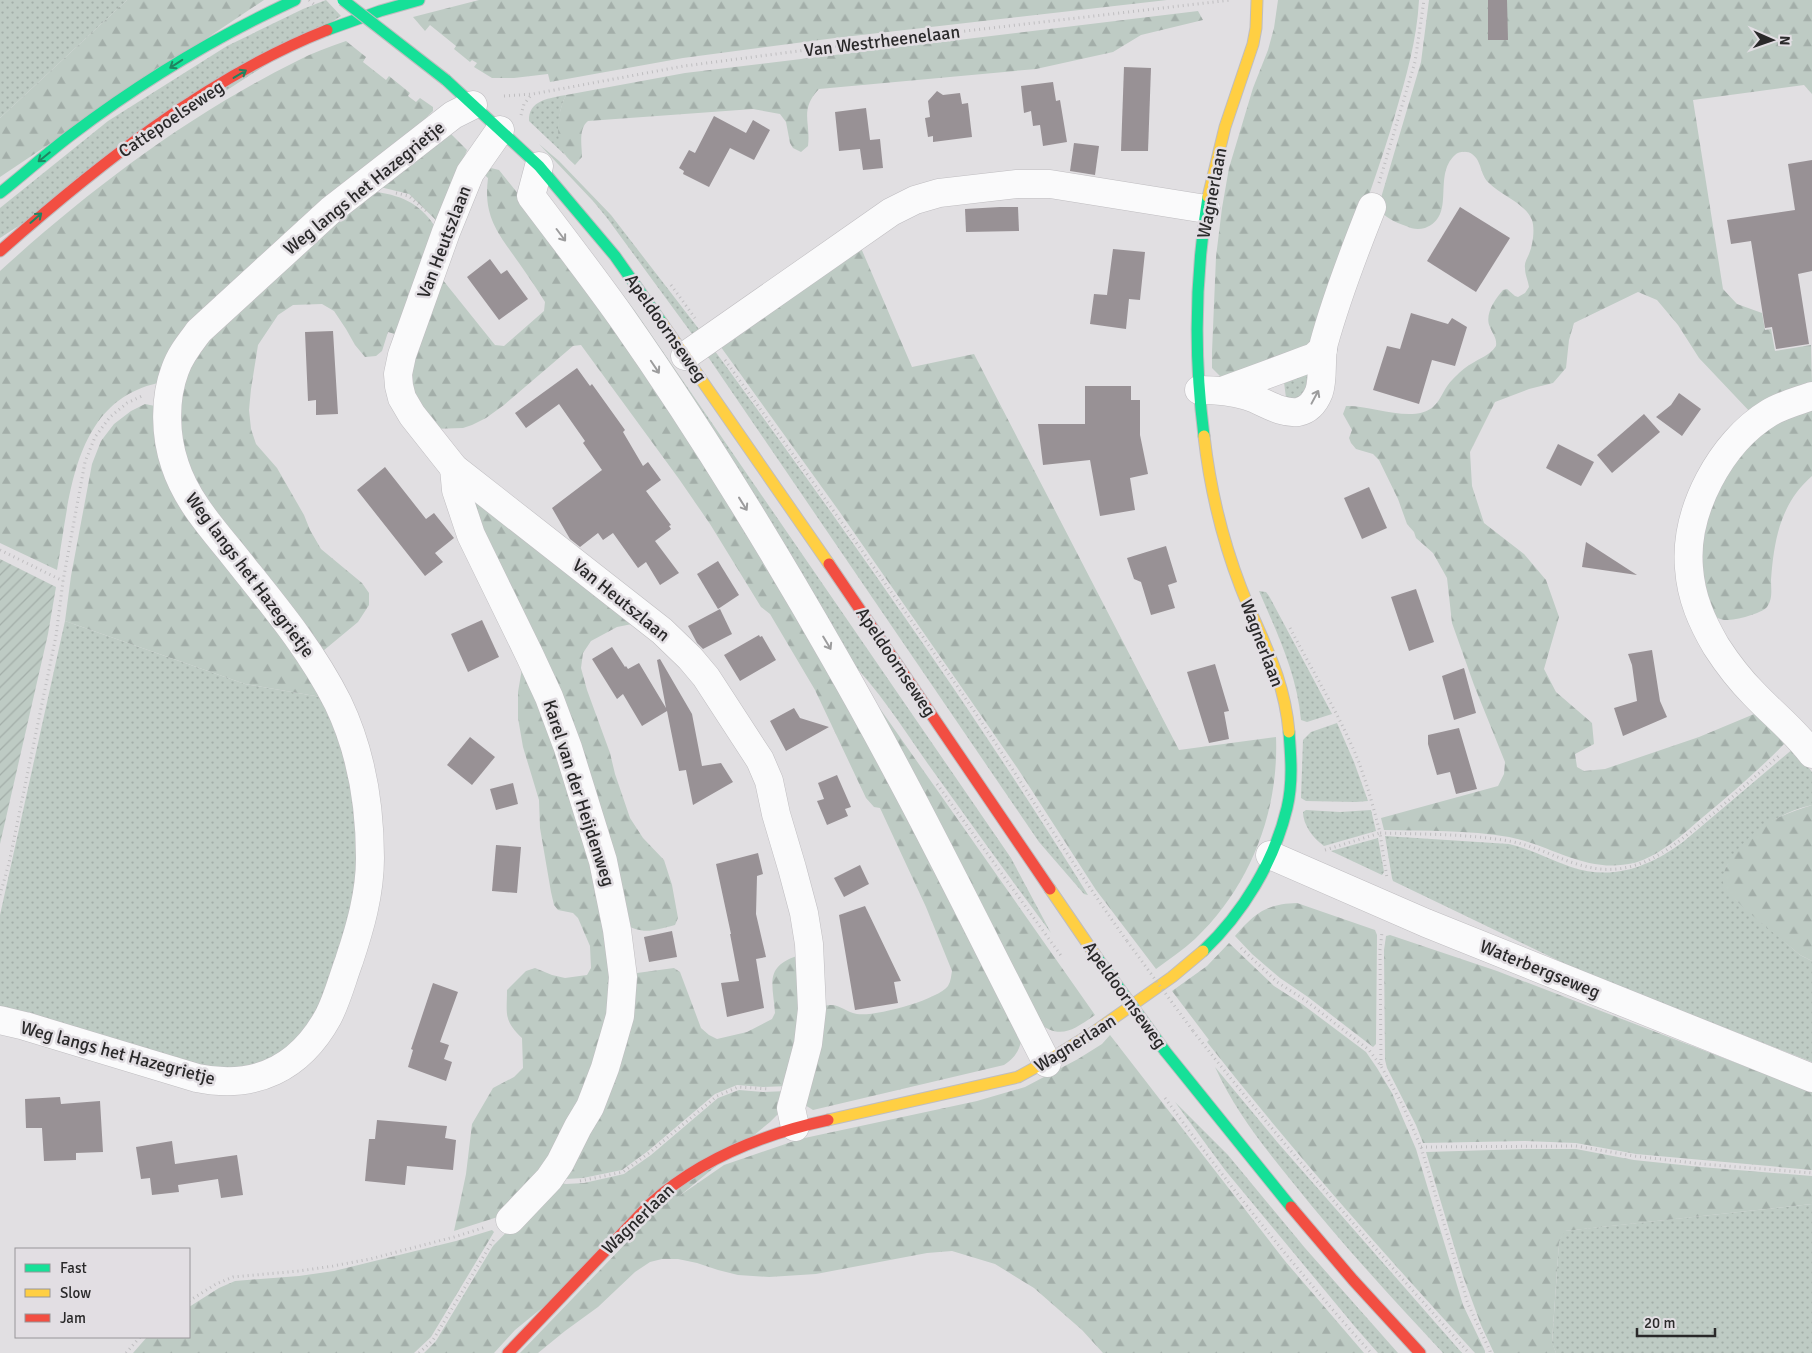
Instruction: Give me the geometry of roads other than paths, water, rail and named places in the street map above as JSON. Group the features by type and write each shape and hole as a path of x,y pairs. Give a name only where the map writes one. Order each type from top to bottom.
{"street":[{"path":"0,193 70,136 148,82 205,45 295,0"},
{"path":"344,0 360,18"},
{"name":"Apeldoornseweg","path":"344,0 446,80 473,105 510,125 539,166 615,256 686,356 1098,959 1165,1050 1270,1182 1420,1353"},
{"name":"Cattepoelseweg","path":"0,251 60,198 128,147 181,110 267,58 300,42 360,18 419,0"},
{"name":"Wagnerlaan","path":"508,1353 650,1204 670,1186 719,1156 746,1144 795,1127 1018,1077 1047,1063 1096,1032 1184,967 1223,929 1240,909 1270,855 1280,831 1287,805 1290,745 1286,715 1281,687 1269,652 1240,588 1220,520 1206,454 1212,390 1198,333 1201,253 1206,209 1215,161 1254,37 1257,0"},
{"name":"Weg langs het Hazegrietje","path":"0,1020 198,1078 225,1082 242,1081 261,1076 284,1066 302,1053 319,1032 329,1015 360,926 369,876 366,800 353,738 337,702 303,642 198,510 186,489 175,466 170,449 167,414 170,390 175,370 186,349 200,331 317,223 453,115 473,105"},
{"name":"Van Heutszlaan","path":"510,125 470,173 446,232 402,355 398,374 402,398 412,415 454,468 662,631 690,658 706,677 760,760 769,780 776,814 804,913 809,944 812,1009 808,1044 791,1108 795,1127"},
{"name":"Apeldoornseweg","path":"539,166 532,196 622,318 724,474 835,657 879,737 1047,1063"},
{"path":"686,356 884,216 914,200 949,192 1017,184 1050,184 1206,209"},
{"path":"1212,390 1249,396 1290,412 1305,410 1311,405 1320,390 1323,349 1341,286 1372,207"},
{"path":"1212,390 1276,371 1314,356 1323,349"},
{"path":"1276,371 1283,410"},
{"path":"1806,746 1754,695 1717,648 1700,617 1692,592 1688,567 1690,540 1696,512 1708,482 1724,456 1735,442 1769,413 1812,396"},
{"name":"Karel van der Heijdenweg","path":"454,468 456,490 471,536 530,656 549,698 568,748 603,861 617,930 623,977 620,1016 605,1068 590,1107 560,1163 549,1179 510,1220"},
{"name":"Waterbergseweg","path":"1270,855 1384,905 1812,1078"}]}
